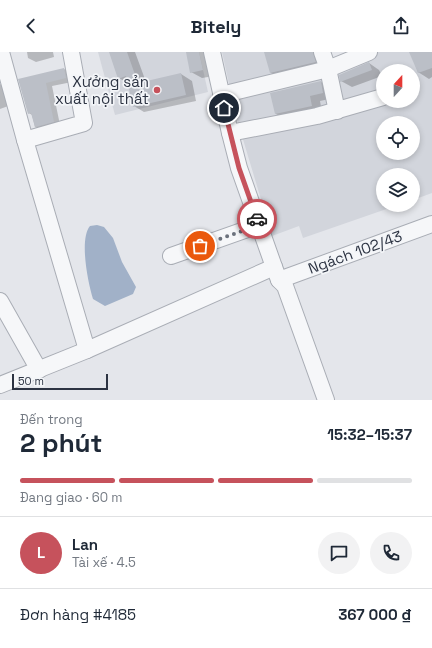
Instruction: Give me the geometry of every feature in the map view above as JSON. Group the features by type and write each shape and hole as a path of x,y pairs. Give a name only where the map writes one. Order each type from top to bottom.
{"street":[{"path":"1,52 25,140 87,350"},
{"path":"25,140 84,123 71,52"},
{"path":"212,52 239,168 276,274 285,286 326,400"},
{"path":"322,52 328,69 336,111"},
{"path":"221,95 328,69 369,52"},
{"path":"230,133 317,116 376,98"},
{"name":"Ngách 102/43","path":"0,384 39,370 276,274 432,224"},
{"path":"171,256 259,225"},
{"path":"0,301 39,370"}],"shaded area":[{"path":"98,52 199,52 208,92 115,115"},
{"path":"222,52 316,52 320,68 377,52 432,52 432,193 420,197 420,168 376,168 376,212 378,212 303,238 299,226 272,236 236,116"}],"water":[{"path":"97,225 104,227 113,238 122,262 136,287 133,294 105,306 93,299 89,283 85,251 87,232 90,226"}],"building":[{"name":"Xưởng sản xuất nội thất","path":"109,52 127,52 138,83 181,73 186,95 133,107 126,76 118,79"},
{"path":"186,52 199,52 203,70 190,73"},
{"path":"264,52 313,52 316,62 270,73"},
{"path":"409,52 432,52 432,68 420,72 420,64 414,64"},
{"path":"369,62 372,70 340,82 339,75"},
{"path":"64,68 66,78 46,83 54,122 35,127 31,113 28,114 18,79"},
{"path":"321,81 323,93 310,96 312,106 275,114 270,93"}],"way so far":[{"path":"200,246 259,225 257,219"}],"place":[{"name":"Xưởng sản xuất nội thất","path":"157,90"}],"route":[{"path":"224,108 239,168 257,219"}]}
